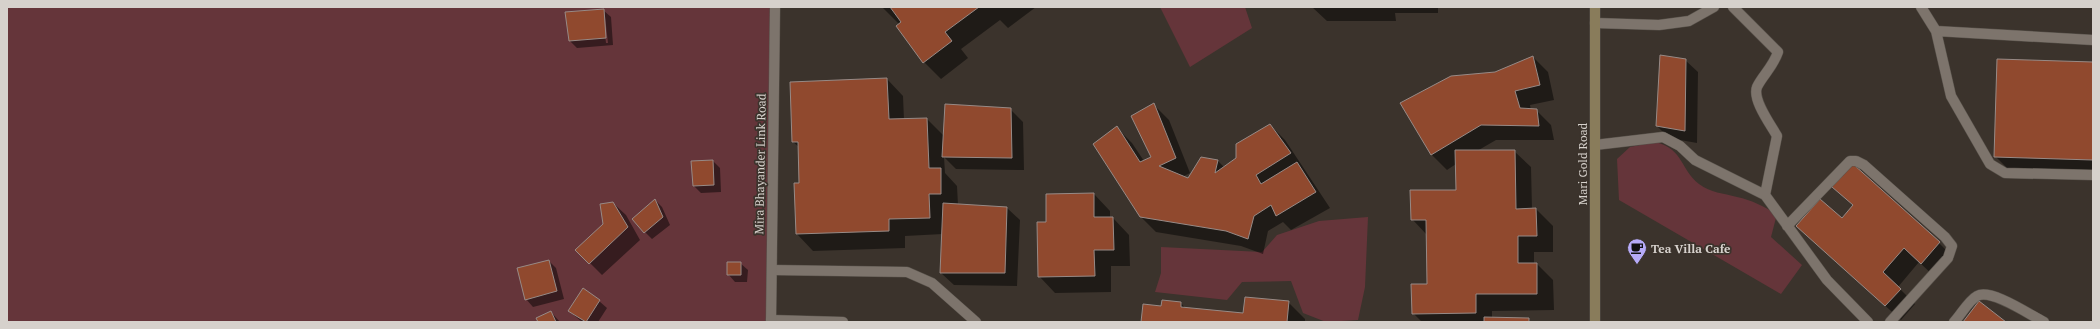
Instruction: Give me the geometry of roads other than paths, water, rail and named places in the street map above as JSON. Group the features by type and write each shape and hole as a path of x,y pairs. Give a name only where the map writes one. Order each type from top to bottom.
{"street":[{"name":"Mira Bhayander Link Road","path":"771,321 775,7"},
{"name":"Mari Gold Road","path":"1595,7 1595,322"},
{"path":"1595,22 1659,25 1689,21 1714,7"},
{"path":"1733,7 1778,52 1773,65 1757,88 1756,98 1777,136 1765,195"},
{"path":"1921,7 1936,31 1951,96 1990,164 2005,173 2093,176"},
{"path":"1936,31 2093,40"},
{"path":"1595,145 1663,137 1680,146 1695,160 1765,195 1827,280 1868,322"},
{"path":"1787,226 1850,161 1856,161 1864,165 1945,237 1952,246 1948,258 1890,322"},
{"path":"772,270 908,272 932,283 976,322"},
{"path":"1954,322 1976,296 1984,294 1995,296 2044,322"},
{"path":"771,321 843,322"}],"place":[{"name":"Tea Villa Cafe","path":"1637,265"}]}
